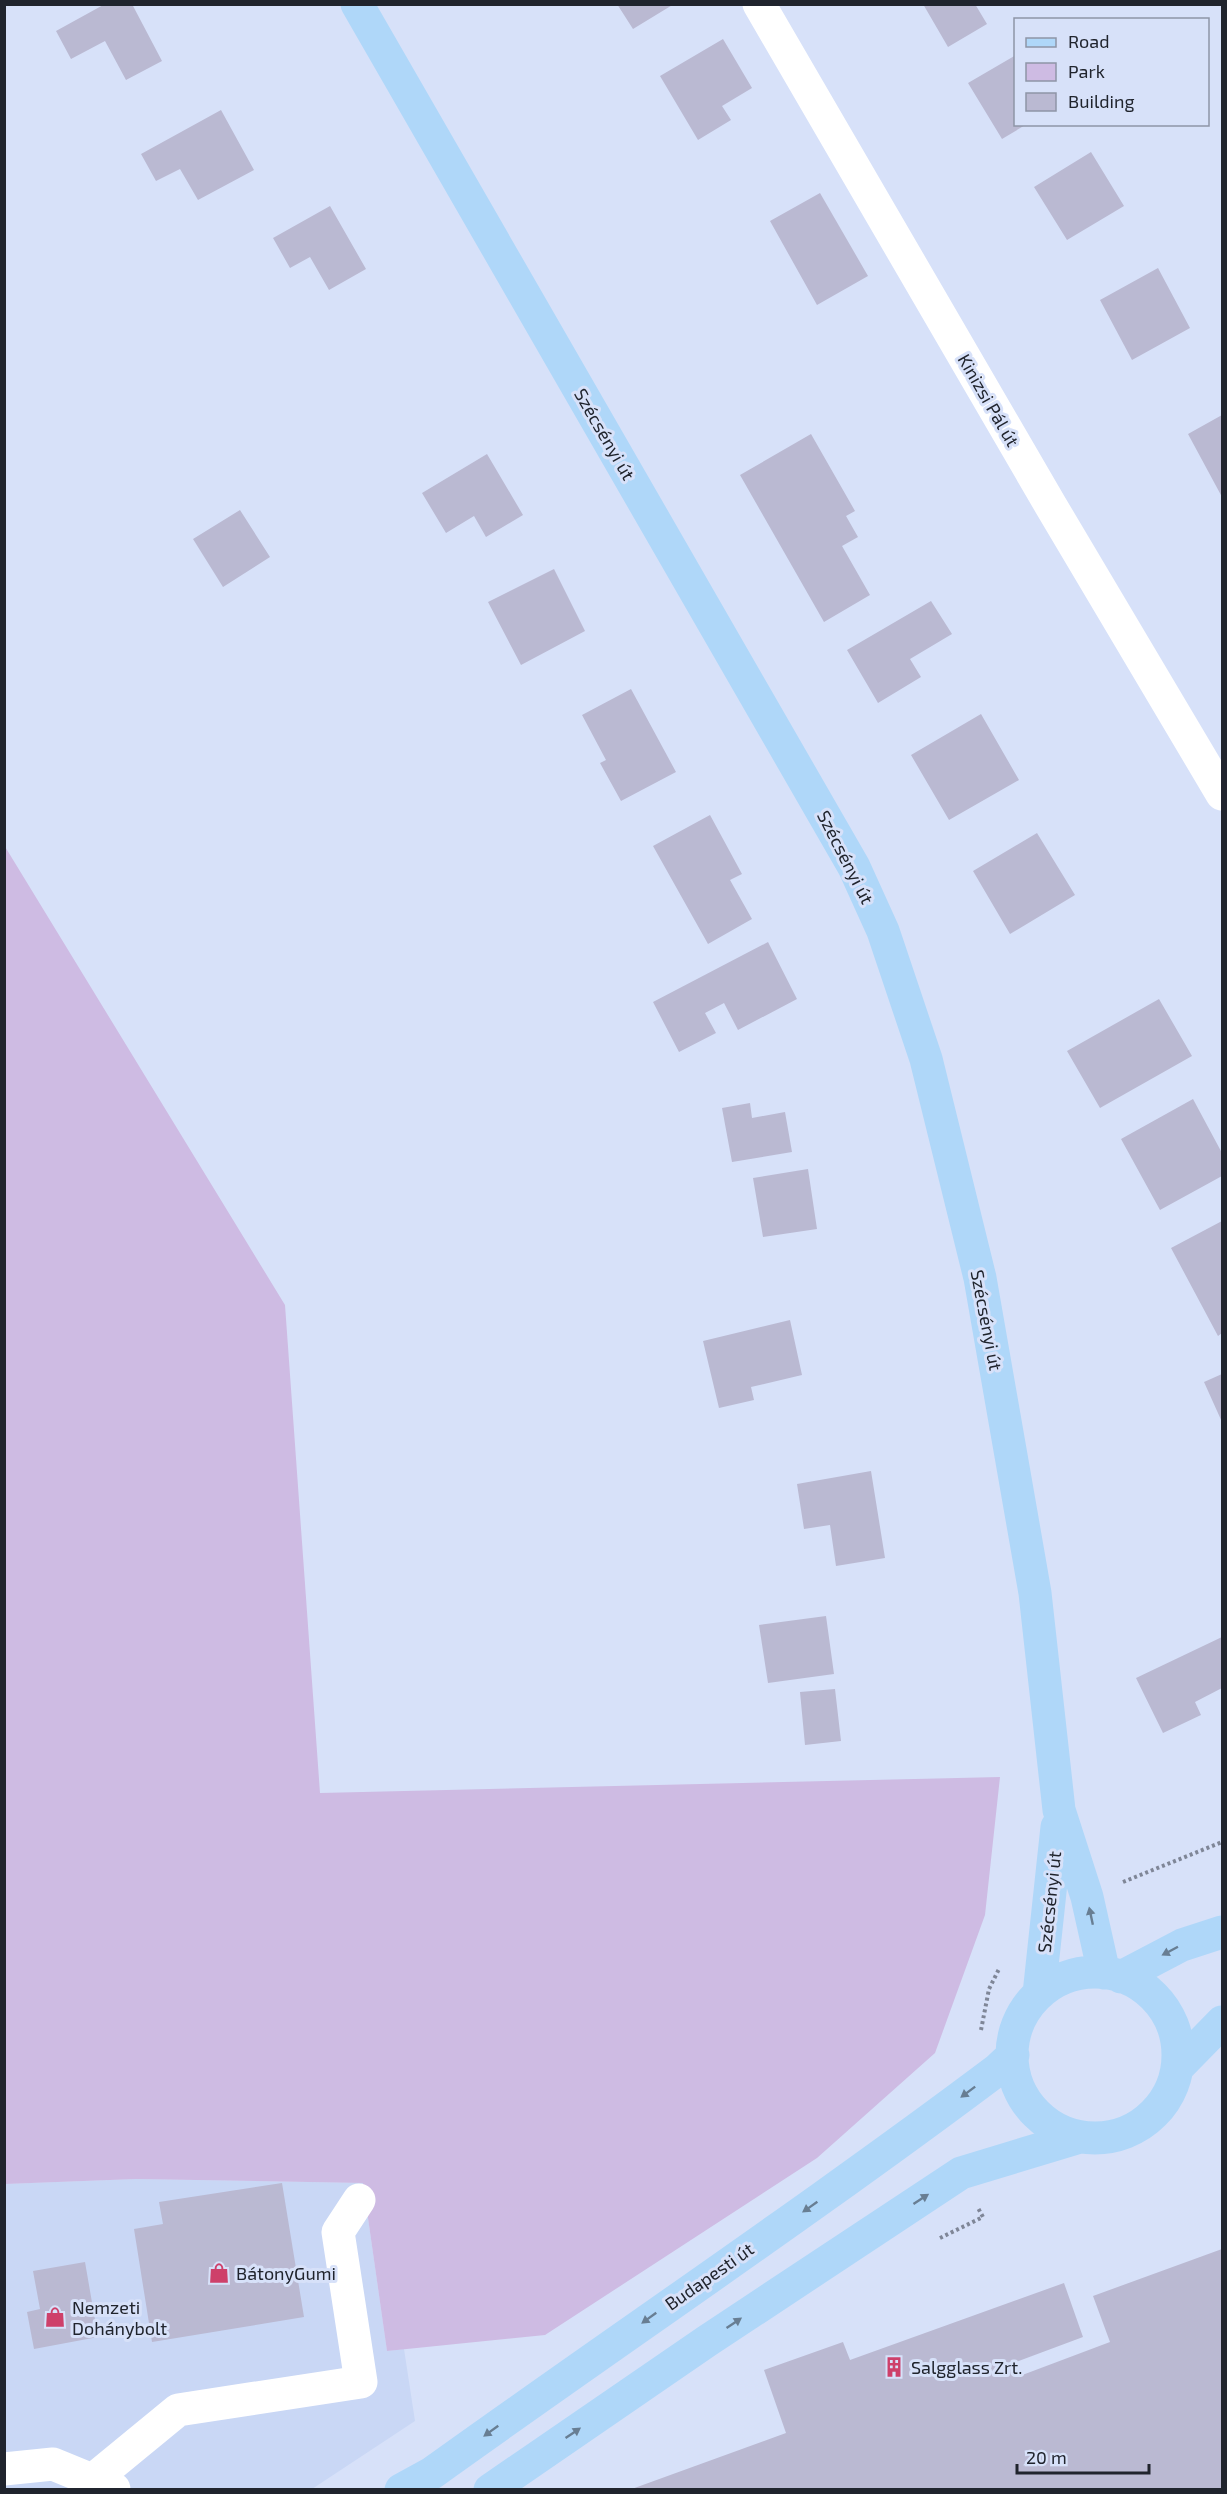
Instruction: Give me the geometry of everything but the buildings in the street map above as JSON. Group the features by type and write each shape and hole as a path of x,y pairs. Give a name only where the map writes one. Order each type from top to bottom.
{"main road":[{"name":"Szécsényi út","path":"357,4 849,857 883,931 926,1059 980,1278 1035,1593 1059,1810 1112,1975"},
{"name":"Szécsényi út","path":"1039,1994 1059,1810"},
{"path":"1112,1975 1182,1945 1222,1932"},
{"path":"490,2490 707,2341 961,2173 1080,2137 1108,2138 1132,2130 1154,2115 1168,2095 1178,2067 1176,2034 1170,2019 1150,1993 1112,1975 1081,1974 1059,1981 1039,1994 1020,2022 1012,2055 1021,2092 1032,2108 1046,2122 1080,2137"},
{"path":"1178,2067 1222,2022"},
{"name":"Budapesti út","path":"401,2490 432,2473 670,2303 854,2176 997,2070 1012,2055"}],"street":[{"name":"Kinizsi Pál út","path":"759,4 1039,486 1222,794"},
{"path":"4,2469 53,2464 104,2486 178,2410 362,2382 338,2232 359,2200"}],"path":[{"path":"1087,1897 1222,1842"}],"shaded area":[{"path":"136,2179 363,2183 387,2351 404,2349 415,2421 312,2489 5,2489 4,2184"}],"green space":[{"path":"4,845 285,1305 320,1793 1000,1777 985,1915 935,2053 817,2158 545,2335 387,2351 363,2183 136,2179 5,2184"}],"place":[{"name":"BátonyGumi","path":"219,2273"},
{"name":"Nemzeti Dohánybolt","path":"55,2317"},
{"name":"Salgglass Zrt.","path":"894,2367"}]}
